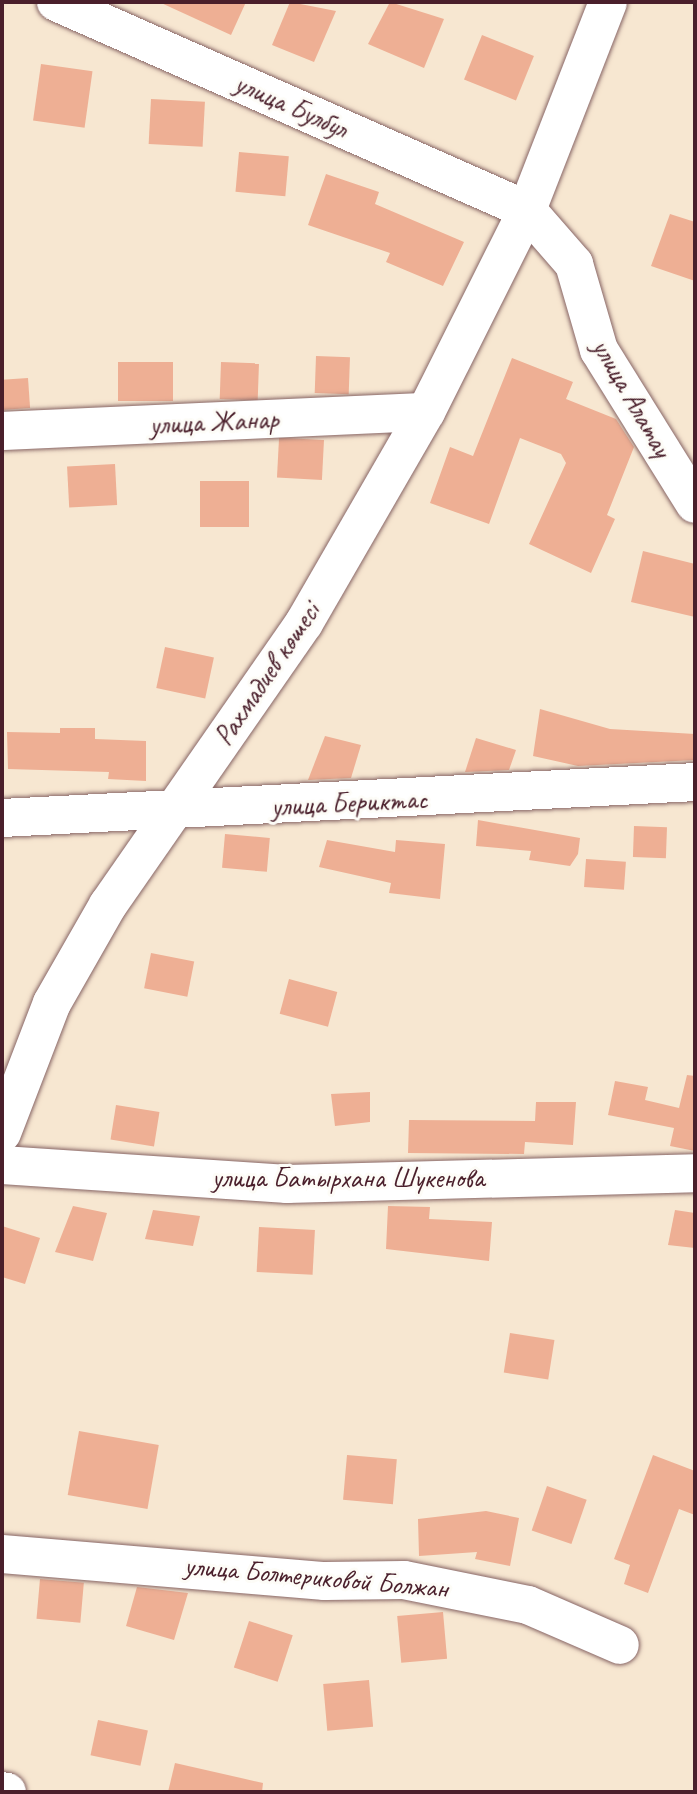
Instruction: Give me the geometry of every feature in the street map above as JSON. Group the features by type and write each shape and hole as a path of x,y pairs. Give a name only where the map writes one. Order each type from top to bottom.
{"street":[{"name":"улица Булбул","path":"56,2 527,210"},
{"name":"Рахмадиев көшесі","path":"2,1133 52,1003 108,905 304,623 426,412 527,210 608,2"},
{"name":"улица Алатау","path":"527,210 574,264 599,350 695,504"},
{"name":"улица Жанар","path":"2,431 426,412"},
{"name":"улица Бериктас","path":"2,818 174,813 695,782"},
{"name":"улица Батырхана Шукенова","path":"2,1165 287,1184 695,1173"},
{"name":"улица Болтериковой Болжан","path":"2,1554 325,1581 404,1580 528,1605 620,1645"}],"building":[{"path":"159,2 246,2 231,35"},
{"path":"290,2 336,11 314,62 272,45"},
{"path":"390,2 444,19 424,68 368,44"},
{"path":"482,35 534,56 516,100 464,80"},
{"path":"41,64 92,71 85,128 33,120"},
{"path":"151,99 205,102 203,147 149,144"},
{"path":"239,152 289,156 285,196 236,192"},
{"path":"326,174 379,192 375,204 464,242 443,286 386,262 390,253 308,225"},
{"path":"670,214 695,222 695,281 651,266"},
{"path":"316,356 350,357 349,394 315,393"},
{"path":"512,358 573,382 566,399 616,419 634,447 607,515 615,519 591,573 529,544 566,463 561,454 520,438 489,524 430,503 450,447 473,456"},
{"path":"118,362 173,362 173,401 118,401"},
{"path":"221,362 259,363 258,400 220,399"},
{"path":"28,378 30,408 4,410 2,380"},
{"path":"279,438 324,440 322,480 277,478"},
{"path":"115,464 117,505 69,507 67,467"},
{"path":"200,481 249,481 249,527 200,527"},
{"path":"643,551 695,564 695,617 631,602"},
{"path":"165,647 214,657 205,698 156,688"},
{"path":"540,709 610,729 695,734 695,760 578,766 533,756"},
{"path":"60,728 95,728 95,739 146,741 146,781 108,779 109,772 8,769 7,732 60,733"},
{"path":"325,736 361,745 351,778 308,780"},
{"path":"476,738 516,750 509,770 465,772"},
{"path":"478,820 580,838 578,854 570,866 529,860 531,851 476,846"},
{"path":"634,826 667,827 666,858 633,857"},
{"path":"225,834 270,838 267,872 222,868"},
{"path":"327,840 395,852 396,840 445,844 440,899 389,893 391,883 319,867"},
{"path":"586,859 626,862 624,890 584,887"},
{"path":"151,953 194,961 187,997 144,988"},
{"path":"289,979 337,992 328,1027 280,1014"},
{"path":"687,1075 695,1076 695,1151 670,1146 674,1128 608,1115 615,1081 648,1087 645,1100 679,1108"},
{"path":"370,1092 370,1122 335,1126 331,1094"},
{"path":"536,1102 576,1102 573,1145 525,1142 524,1154 408,1153 409,1120 535,1121"},
{"path":"116,1105 159,1112 154,1146 111,1140"},
{"path":"73,1206 107,1213 93,1261 55,1252"},
{"path":"388,1206 430,1207 429,1219 492,1222 489,1261 386,1249"},
{"path":"153,1210 200,1216 193,1246 145,1239"},
{"path":"675,1210 695,1213 695,1248 668,1245"},
{"path":"2,1226 40,1238 25,1284 2,1277"},
{"path":"259,1227 315,1230 313,1275 257,1272"},
{"path":"510,1333 554,1340 548,1380 504,1373"},
{"path":"79,1431 159,1445 147,1509 68,1495"},
{"path":"347,1455 397,1459 393,1504 343,1500"},
{"path":"653,1455 695,1471 695,1515 679,1509 648,1593 624,1584 630,1565 614,1559"},
{"path":"547,1486 587,1500 571,1544 532,1530"},
{"path":"486,1511 519,1518 510,1566 475,1559 477,1552 419,1556 418,1519"},
{"path":"40,1579 84,1583 80,1623 37,1619"},
{"path":"137,1587 188,1593 174,1640 126,1626"},
{"path":"443,1612 447,1659 401,1663 397,1616"},
{"path":"249,1621 293,1635 278,1682 234,1668"},
{"path":"369,1680 373,1727 327,1731 323,1684"},
{"path":"98,1720 148,1731 140,1766 91,1755"},
{"path":"175,1763 263,1783 262,1792 168,1792"}]}
